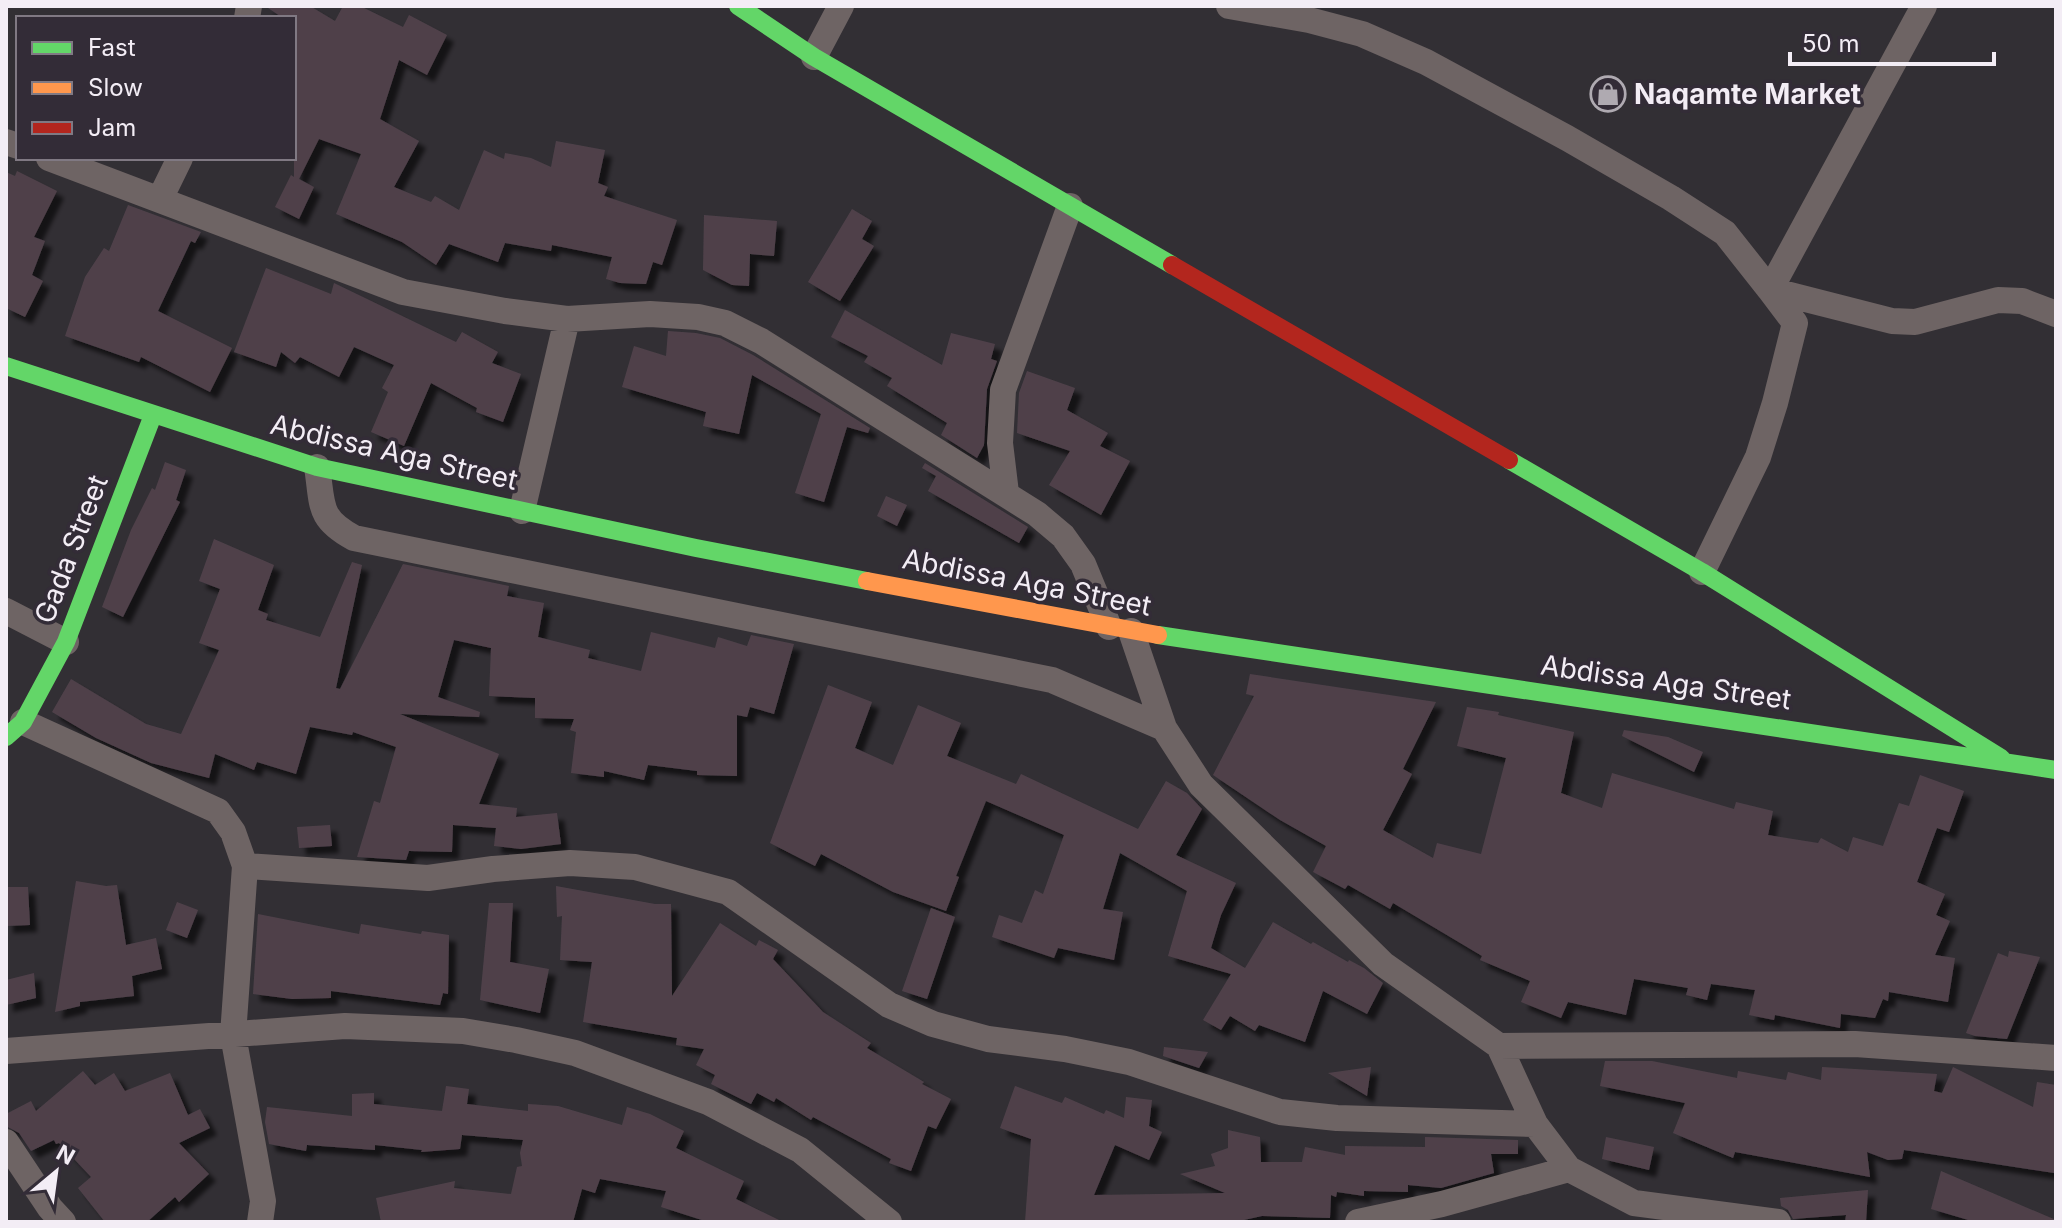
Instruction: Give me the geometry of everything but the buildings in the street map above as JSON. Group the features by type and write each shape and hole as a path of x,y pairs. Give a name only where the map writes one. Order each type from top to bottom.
{"main road":[{"path":"738,6 814,57 1702,572 2004,760"},
{"name":"Abdissa Aga Street","path":"6,366 317,467 711,551 1120,629 2056,770"},
{"name":"Gada Street","path":"14,729 66,642 153,415"}],"street":[{"path":"814,57 841,6"},
{"path":"1229,6 1309,20 1362,34 1439,69 1567,138 1725,233 1795,323 1758,457 1702,572"},
{"path":"1770,290 1924,6"},
{"path":"54,160 403,292 478,307 567,319 650,314 698,317 725,323 761,341 1006,493 1063,536 1083,564 1120,629 1164,728 1201,785 1383,964 1499,1046 1535,1124 1569,1169 1642,1212 1778,1222"},
{"path":"160,199 179,160"},
{"path":"1006,493 1000,443 1003,390 1070,206"},
{"path":"1770,290 1892,321 1915,322 1998,300 2022,301 2056,314"},
{"path":"522,511 567,319"},
{"path":"317,467 325,516 334,527 354,538 1052,680 1164,728"},
{"path":"6,611 66,642"},
{"path":"14,729 218,811 233,832 245,866 233,1035 263,1201 260,1222"},
{"path":"245,866 428,878 570,863 635,867 728,892 889,1005 933,1024 988,1039 1065,1049 1129,1062 1280,1112 1337,1118 1535,1124"},
{"path":"6,1051 345,1026 420,1028 503,1037 575,1053 708,1102 754,1124 800,1150 889,1222"},
{"path":"1499,1046 1855,1044 2056,1058"},
{"path":"6,1142 50,1208 63,1222"},
{"path":"1358,1222 1442,1204 1569,1169"}],"traffic: fast":[{"path":"738,6 814,57 1172,265"},
{"path":"6,366 317,467 867,581"},
{"path":"6,737 23,722 66,642 153,415"},
{"path":"1509,460 1702,572 2001,758"},
{"path":"1158,635 2056,770"}],"traffic: slow":[{"path":"867,581 1158,635"}],"traffic: jam":[{"path":"1172,265 1509,460"}],"place":[{"name":"Naqamte Market","path":"1608,94"}]}
